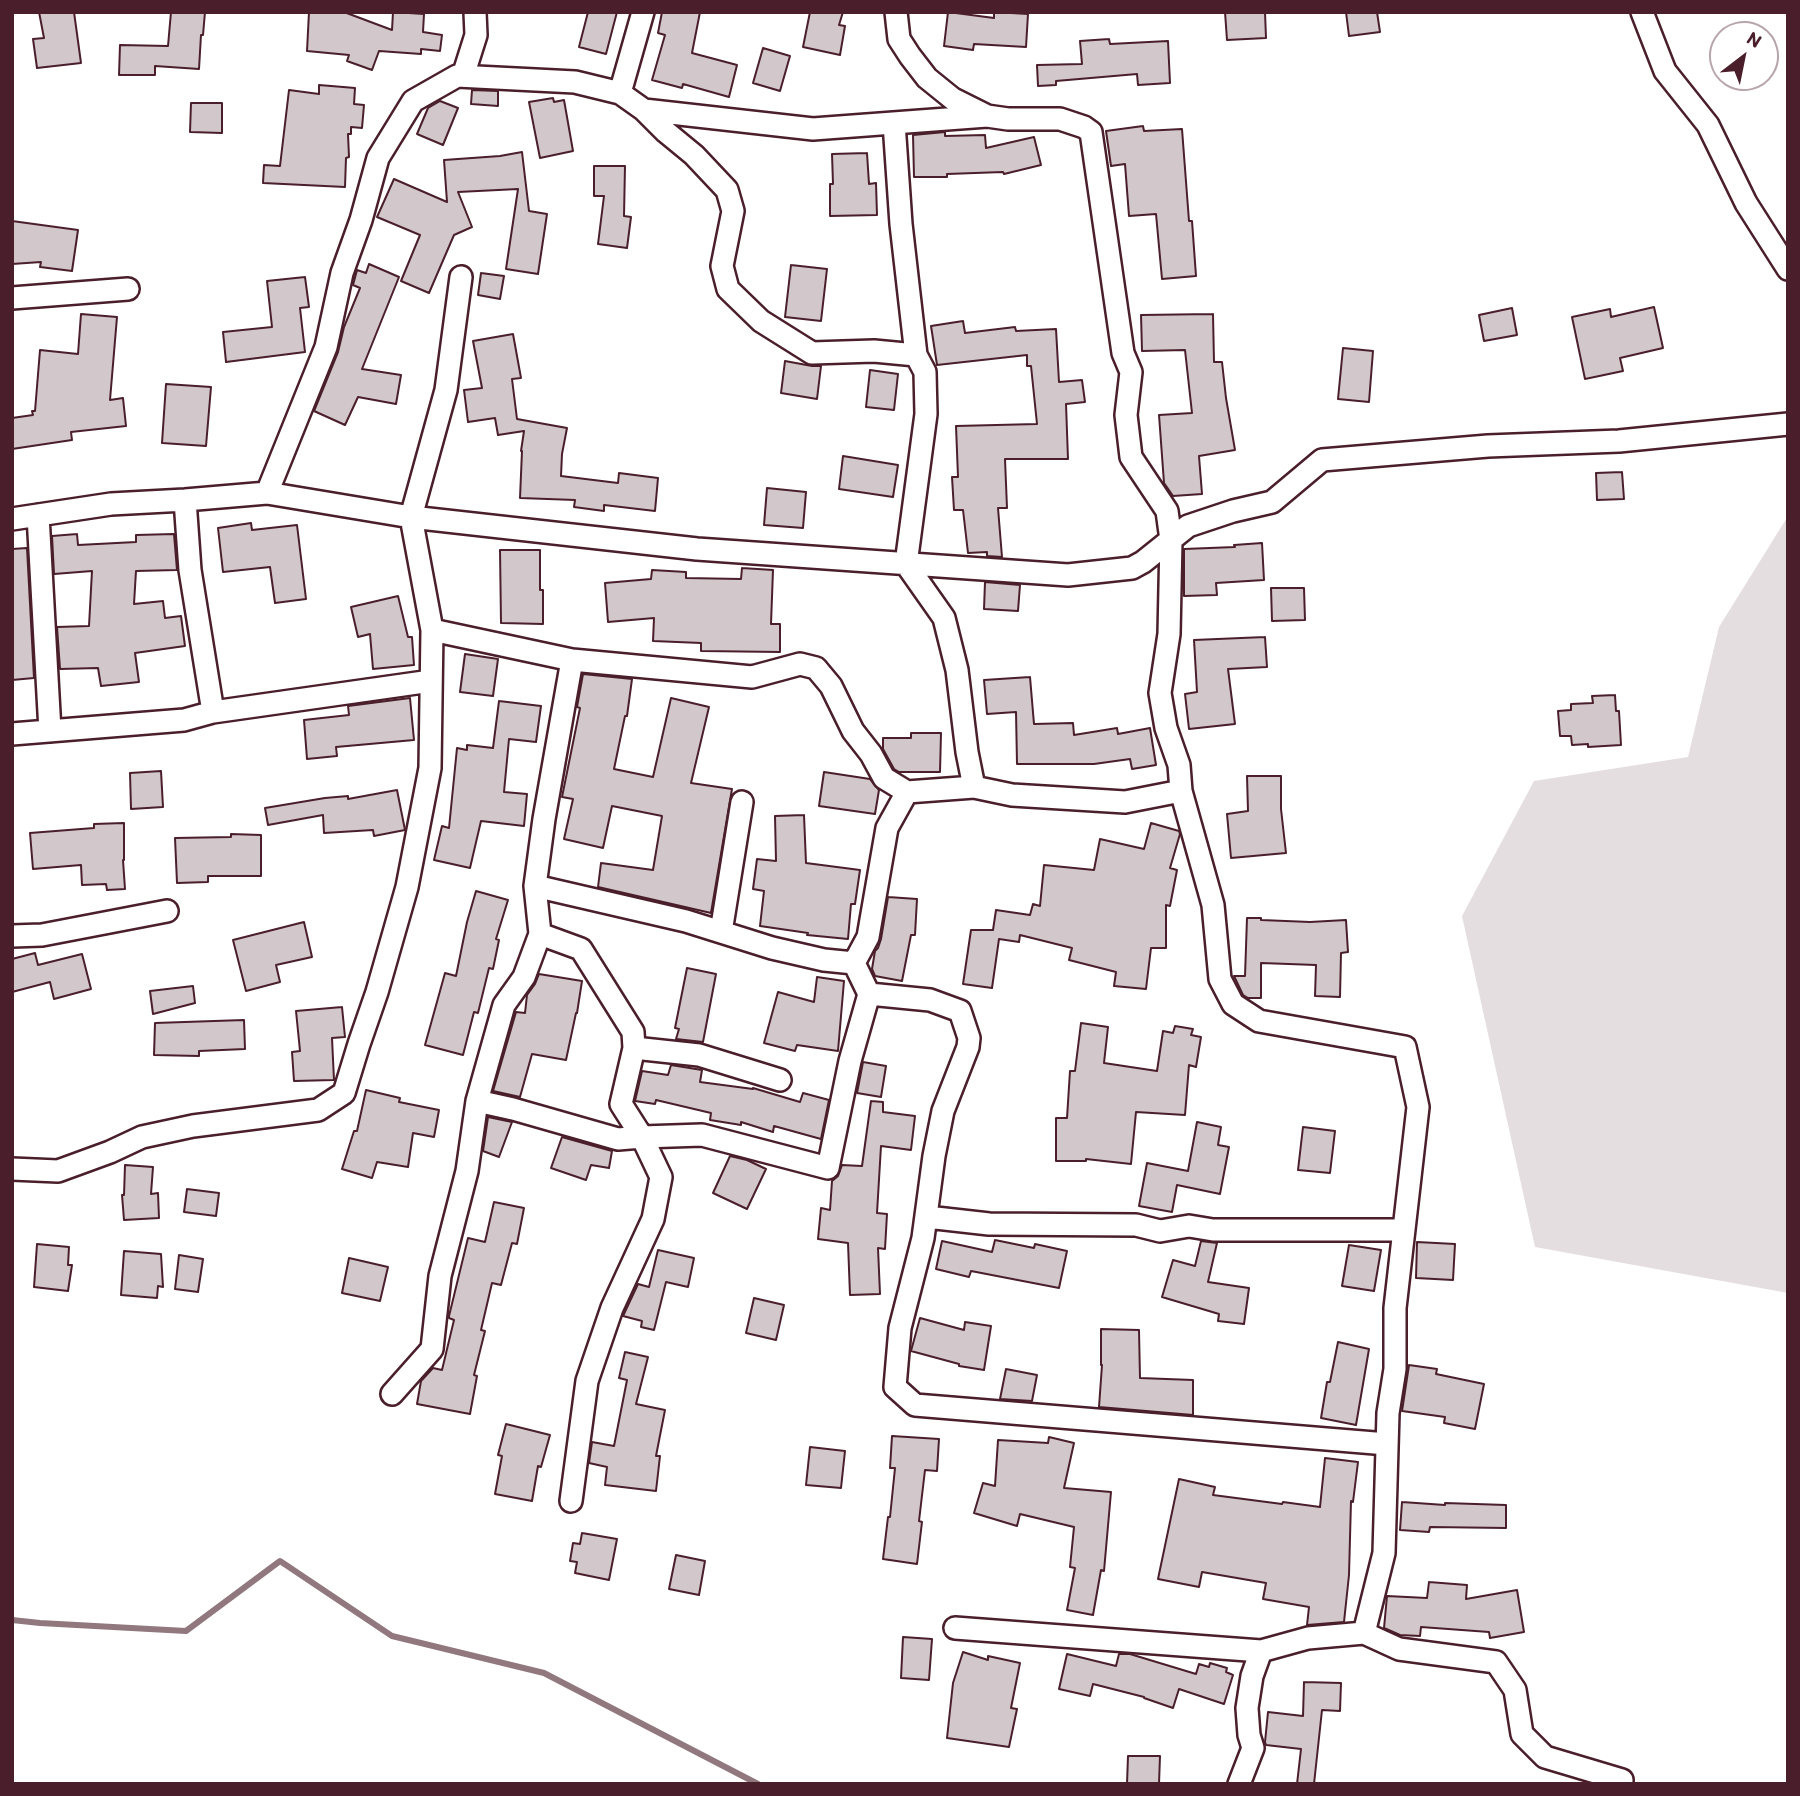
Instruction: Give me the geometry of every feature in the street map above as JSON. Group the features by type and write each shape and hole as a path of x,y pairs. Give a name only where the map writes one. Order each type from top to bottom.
{"street":[{"path":"463,76 476,35 475,12"},
{"path":"620,93 643,12"},
{"path":"897,12 900,39 927,78 953,99 987,116"},
{"path":"1642,12 1665,71 1708,125 1746,203 1788,269"},
{"path":"267,493 327,347 342,272 361,220 378,158 414,101 457,76 575,82 620,93 644,110 694,155 727,190 733,211 722,266 728,289 761,321 812,353 874,351 916,355"},
{"path":"644,110 813,129 987,116 1008,119 1060,119 1091,132 1124,353 1131,372 1126,415 1131,457 1167,511 1171,540 1169,634 1160,693 1166,728 1179,765 1181,791 1213,905 1220,979 1233,1004 1259,1021 1405,1047 1418,1107 1395,1308 1395,1369 1388,1413 1384,1553 1364,1633"},
{"path":"894,123 901,224 916,355 925,372 926,414 906,564 944,618 957,670 974,787"},
{"path":"12,1169 58,1171 142,1137 193,1126 318,1110 344,1093 407,887 430,768 432,630 411,517 446,390 461,278"},
{"path":"12,298 128,289"},
{"path":"12,519 111,504 267,493 411,517 697,548 1068,575 1132,568 1188,526 1272,502 1321,460 1488,446 1619,441 1788,424"},
{"path":"185,500 190,570 214,712"},
{"path":"38,515 50,731"},
{"path":"432,630 572,660 752,677 800,664 816,668 831,686 853,731 871,754 884,778 907,792 974,787 1012,795 1125,802 1181,791"},
{"path":"392,1394 432,1349 440,1276 467,1171 477,1101 504,1005 524,977 540,934 535,886 572,660"},
{"path":"12,734 184,720 214,712 431,681"},
{"path":"854,963 868,937 887,828 907,792"},
{"path":"721,932 743,802"},
{"path":"535,886 686,921 772,948 824,960 854,963"},
{"path":"12,936 42,934 167,911"},
{"path":"540,934 582,949 633,1032 634,1048 621,1104 642,1137 661,1177 653,1219 612,1308 587,1381 571,1501"},
{"path":"477,1101 618,1139 702,1135 828,1168 850,1061 869,994 854,963"},
{"path":"869,994 930,1000 960,1011 969,1038 943,1111 923,1238 900,1328 895,1387 915,1405 1387,1444"},
{"path":"634,1048 699,1055 780,1080"},
{"path":"927,1217 989,1224 1136,1226 1160,1231 1189,1226 1213,1230 1403,1230"},
{"path":"955,1628 1261,1651 1308,1637 1364,1633 1399,1649 1496,1662 1515,1689 1522,1734 1545,1757 1622,1780"},
{"path":"1239,1784 1253,1748 1247,1708 1252,1676 1261,1651"}],"shaded area":[{"path":"1788,516 1788,1293 1535,1247 1462,916 1534,781 1688,757 1719,627"}],"building":[{"path":"39,12 74,12 81,63 37,68 33,39 44,38"},
{"path":"171,12 205,12 199,69 155,66 155,75 119,75 120,45 168,46"},
{"path":"309,12 344,12 392,30 393,12 424,14 423,32 442,35 440,51 421,49 421,54 379,51 372,70 347,61 349,55 307,51"},
{"path":"588,12 617,12 606,54 579,47"},
{"path":"662,12 700,12 692,53 737,65 729,97 683,84 682,88 652,80 665,35 658,33"},
{"path":"810,12 843,12 839,25 845,26 840,55 803,47"},
{"path":"948,12 994,18 994,12 1028,14 1026,47 974,44 973,50 944,46"},
{"path":"1225,12 1265,12 1266,38 1227,40"},
{"path":"1346,12 1377,12 1380,32 1349,36"},
{"path":"1109,39 1110,44 1168,41 1170,83 1138,85 1137,74 1056,81 1056,85 1038,86 1037,65 1082,64 1080,41"},
{"path":"763,48 790,56 780,91 753,83"},
{"path":"319,85 355,88 354,104 364,105 362,128 351,127 351,134 348,134 349,157 346,158 345,187 263,183 264,165 280,166 289,90 319,94"},
{"path":"472,90 498,91 498,106 471,104"},
{"path":"553,98 554,102 564,100 573,151 540,158 529,102"},
{"path":"440,101 458,108 443,145 417,134 428,108"},
{"path":"191,103 222,103 222,133 190,132"},
{"path":"1143,126 1144,131 1182,129 1196,276 1162,279 1156,214 1129,216 1125,164 1111,166 1106,131"},
{"path":"945,132 945,136 985,135 986,148 1034,137 1041,165 1004,174 914,177 913,135"},
{"path":"522,152 529,211 547,214 538,274 506,269 518,189 458,192 472,227 454,235 429,293 401,281 420,235 377,217 394,179 447,202 444,160"},
{"path":"867,153 869,184 876,183 877,215 830,216 832,154"},
{"path":"594,166 625,166 624,216 631,217 627,248 598,244 604,196 594,196"},
{"path":"12,221 78,230 72,271 40,267 41,262 12,264"},
{"path":"369,264 399,277 362,369 401,375 396,404 358,397 345,425 314,411 360,288 353,285 357,270 366,273"},
{"path":"791,265 827,269 821,321 785,317"},
{"path":"481,273 504,276 500,299 478,295"},
{"path":"305,277 309,307 300,308 305,352 226,362 223,332 272,327 267,281"},
{"path":"1654,307 1663,348 1620,358 1623,371 1585,379 1572,317 1610,309 1611,317"},
{"path":"1512,308 1517,335 1484,341 1479,315"},
{"path":"81,314 117,317 110,400 123,398 126,426 71,432 72,440 12,449 12,418 33,415 32,411 35,411 40,350 78,354"},
{"path":"1213,314 1214,362 1222,362 1235,450 1199,456 1202,494 1173,496 1164,483 1159,415 1192,413 1185,350 1142,351 1141,315"},
{"path":"963,321 965,333 1015,327 1016,331 1056,329 1059,382 1082,380 1085,402 1066,404 1068,459 1005,459 1007,508 998,508 1002,557 987,556 987,552 968,553 963,510 954,510 952,477 958,477 956,426 1037,424 1031,366 1027,366 1027,355 937,365 931,326"},
{"path":"513,334 521,378 512,379 517,419 567,428 561,476 618,483 619,473 658,478 655,511 604,505 604,511 574,507 575,500 520,498 524,431 498,435 495,418 468,422 464,390 482,388 473,341"},
{"path":"1343,348 1373,351 1369,402 1338,399"},
{"path":"785,361 821,366 817,399 781,393"},
{"path":"870,370 898,374 894,410 866,407"},
{"path":"166,384 211,387 206,446 162,443"},
{"path":"843,456 898,465 893,497 839,489"},
{"path":"1622,472 1624,499 1597,500 1596,473"},
{"path":"767,488 806,492 803,528 764,525"},
{"path":"251,523 252,530 297,525 306,599 275,603 270,567 223,572 218,528"},
{"path":"77,534 78,545 136,542 136,535 174,534 177,570 136,571 134,604 163,601 165,618 181,616 185,646 135,653 139,682 101,686 98,668 60,669 57,627 89,626 92,571 54,574 52,536"},
{"path":"1262,543 1264,580 1216,583 1217,595 1184,596 1184,549"},
{"path":"27,548 34,678 12,680 12,549"},
{"path":"500,550 540,550 543,624 501,623"},
{"path":"742,568 773,570 771,624 780,624 780,652 701,651 701,643 653,641 654,618 608,622 605,583 651,579 652,570 686,572 686,578 741,579"},
{"path":"985,582 1020,585 1018,611 984,609"},
{"path":"1271,588 1304,588 1305,620 1272,621"},
{"path":"398,596 408,637 412,637 414,665 373,669 370,634 358,637 351,607"},
{"path":"1265,637 1267,667 1228,669 1235,724 1189,729 1185,694 1197,692 1194,640"},
{"path":"465,654 498,659 493,696 460,692"},
{"path":"583,674 632,679 627,716 614,769 653,777 671,698 709,707 691,783 732,789 711,913 598,887 601,863 653,870 662,816 612,806 603,848 564,839 573,799 562,797 580,708 577,707"},
{"path":"1030,677 1034,724 1073,723 1074,735 1117,728 1118,734 1150,728 1156,765 1132,769 1130,759 1094,764 1017,764 1016,712 987,714 984,680"},
{"path":"1615,695 1621,745 1572,745 1571,736 1560,736 1558,711 1571,710 1571,704 1593,703 1592,696"},
{"path":"410,698 414,740 336,747 337,756 307,759 304,720 349,715 348,706"},
{"path":"499,701 541,706 536,742 509,739 504,792 527,794 524,826 481,821 470,868 434,860 442,826 449,828 457,748 467,750 467,745 493,748"},
{"path":"911,733 941,733 940,772 899,772 894,769 883,749 883,738 911,738"},
{"path":"161,771 163,807 131,809 130,773"},
{"path":"824,772 870,779 879,790 875,814 819,806"},
{"path":"1247,776 1281,776 1281,809 1286,853 1231,858 1227,814 1248,811"},
{"path":"397,790 405,830 374,836 373,830 324,833 323,815 268,825 265,808 325,798 348,796 348,799"},
{"path":"804,815 806,863 860,870 855,904 851,904 848,939 760,926 764,891 753,889 757,859 776,861 775,816"},
{"path":"124,823 125,889 107,890 106,884 82,885 81,865 33,869 30,833 94,828 94,824"},
{"path":"1151,823 1179,831 1180,834 1170,868 1177,870 1170,906 1166,905 1166,948 1151,948 1146,989 1114,986 1116,972 1069,960 1072,948 1020,935 1019,942 999,939 992,988 963,984 971,930 993,930 996,910 1030,915 1033,904 1040,906 1044,865 1094,870 1100,839 1144,849"},
{"path":"231,834 261,835 261,876 208,876 208,882 177,883 175,838 231,837"},
{"path":"476,891 508,900 496,939 499,940 493,969 489,968 478,1013 474,1012 463,1055 425,1045 445,973 456,976"},
{"path":"888,897 917,899 915,935 911,935 902,981 875,976 872,969 875,951 881,939"},
{"path":"1247,918 1310,922 1346,920 1348,952 1341,953 1340,997 1315,996 1316,965 1261,963 1261,998 1248,998 1243,995 1234,976 1245,976"},
{"path":"304,922 312,957 276,965 280,982 246,991 233,940"},
{"path":"35,953 38,965 82,954 91,989 54,999 50,982 12,992 12,959"},
{"path":"687,968 716,974 703,1042 676,1039 679,1029 675,1028"},
{"path":"539,974 582,981 566,1060 532,1054 520,1097 493,1091 516,1012 525,1013 527,995"},
{"path":"817,977 844,981 838,1051 797,1045 795,1051 764,1043 778,992 814,1002"},
{"path":"193,986 195,1003 153,1014 150,991"},
{"path":"342,1007 345,1037 332,1038 334,1080 294,1081 292,1052 300,1051 296,1011"},
{"path":"244,1020 245,1049 199,1051 199,1056 154,1055 155,1023"},
{"path":"1081,1023 1108,1027 1104,1063 1157,1071 1163,1031 1173,1033 1175,1026 1193,1029 1191,1035 1201,1037 1196,1067 1189,1065 1185,1115 1136,1112 1131,1164 1086,1159 1056,1161 1056,1118 1067,1118 1070,1071 1075,1071"},
{"path":"863,1062 886,1066 881,1097 857,1093"},
{"path":"671,1065 702,1070 700,1082 753,1088 800,1102 803,1093 829,1100 821,1139 774,1126 773,1132 741,1122 741,1125 710,1120 711,1113 656,1100 655,1104 635,1101 642,1071 668,1075"},
{"path":"366,1090 400,1098 399,1102 439,1110 434,1137 413,1133 408,1167 377,1162 372,1178 342,1169 354,1131 357,1131"},
{"path":"871,1101 883,1102 883,1112 915,1116 911,1150 881,1146 877,1213 887,1214 885,1249 878,1248 880,1294 850,1295 848,1243 818,1239 821,1208 830,1210 832,1181 838,1176 842,1165 862,1166"},
{"path":"488,1117 512,1122 499,1157 483,1151"},
{"path":"1197,1122 1221,1127 1218,1145 1229,1147 1220,1194 1177,1185 1172,1212 1139,1206 1147,1163 1188,1171"},
{"path":"1303,1127 1335,1131 1330,1173 1298,1170"},
{"path":"562,1137 612,1151 609,1168 591,1165 586,1180 551,1168"},
{"path":"730,1156 766,1169 747,1209 713,1193"},
{"path":"125,1165 153,1167 151,1194 158,1193 159,1218 124,1220 122,1195"},
{"path":"187,1189 219,1193 216,1216 184,1212"},
{"path":"494,1202 524,1208 517,1244 512,1243 501,1285 492,1283 481,1330 485,1331 474,1375 477,1376 470,1414 417,1404 421,1381 433,1368 442,1370 454,1320 449,1316 468,1238 485,1242"},
{"path":"995,1240 1067,1251 1059,1288 971,1271 969,1277 936,1269 942,1241 992,1252"},
{"path":"1201,1241 1217,1243 1208,1282 1249,1288 1244,1324 1218,1321 1219,1314 1162,1297 1173,1260 1195,1266"},
{"path":"1417,1242 1455,1244 1453,1280 1416,1278"},
{"path":"37,1244 69,1247 68,1265 72,1265 68,1291 34,1287"},
{"path":"1349,1245 1381,1250 1374,1291 1342,1286"},
{"path":"658,1250 694,1258 688,1287 666,1282 654,1330 641,1327 642,1321 623,1316 638,1284 649,1287"},
{"path":"124,1251 161,1254 163,1287 158,1286 157,1298 121,1295"},
{"path":"179,1255 203,1259 198,1292 175,1289"},
{"path":"349,1258 388,1267 380,1301 342,1293"},
{"path":"754,1298 784,1305 776,1340 746,1333"},
{"path":"920,1318 964,1330 965,1322 991,1326 984,1370 959,1366 911,1351"},
{"path":"1101,1329 1139,1330 1140,1378 1193,1380 1193,1415 1099,1407"},
{"path":"1338,1342 1369,1349 1356,1425 1321,1418"},
{"path":"625,1352 648,1357 636,1404 665,1410 656,1456 660,1456 656,1491 605,1485 607,1467 589,1463 592,1442 614,1446 627,1380 619,1378"},
{"path":"1409,1365 1437,1369 1436,1374 1484,1384 1475,1429 1444,1423 1445,1417 1402,1411"},
{"path":"1006,1369 1037,1375 1032,1401 1000,1399"},
{"path":"506,1424 550,1435 541,1467 538,1466 532,1501 495,1494 502,1456 498,1455"},
{"path":"892,1436 939,1439 937,1471 925,1470 917,1564 883,1559 895,1468 890,1468"},
{"path":"1049,1437 1074,1443 1064,1488 1111,1492 1104,1571 1101,1570 1093,1615 1067,1610 1075,1568 1070,1567 1074,1527 1020,1514 1017,1526 974,1513 983,1483 995,1486 998,1440 1048,1443"},
{"path":"810,1447 845,1451 841,1488 806,1485"},
{"path":"1325,1458 1358,1462 1353,1502 1351,1501 1349,1575 1344,1622 1307,1625 1309,1607 1263,1599 1266,1583 1202,1572 1199,1587 1158,1579 1179,1479 1215,1487 1213,1495 1320,1507"},
{"path":"1402,1502 1506,1505 1506,1528 1430,1527 1429,1532 1400,1530"},
{"path":"582,1533 617,1539 609,1580 575,1573 577,1562 570,1561 573,1543 580,1544"},
{"path":"676,1555 705,1561 699,1595 669,1589"},
{"path":"1429,1582 1467,1585 1466,1599 1517,1590 1524,1632 1490,1638 1489,1632 1421,1627 1420,1636 1400,1635 1384,1628 1387,1596 1427,1598"},
{"path":"903,1637 932,1639 929,1680 901,1678"},
{"path":"963,1652 988,1660 988,1656 1020,1663 1011,1708 1017,1709 1009,1747 947,1738 953,1683"},
{"path":"1067,1654 1116,1666 1119,1654 1130,1654 1196,1674 1199,1664 1209,1667 1210,1663 1227,1668 1226,1672 1233,1675 1224,1704 1179,1689 1173,1708 1144,1697 1093,1684 1090,1696 1059,1689"},
{"path":"1304,1682 1341,1683 1340,1711 1322,1710 1314,1784 1297,1784 1301,1749 1266,1745 1265,1742 1268,1712 1303,1716"},
{"path":"1128,1756 1160,1756 1159,1784 1127,1784"}],"waterway":[{"path":"12,1620 186,1631 280,1561 392,1636 544,1673 758,1784"}]}
